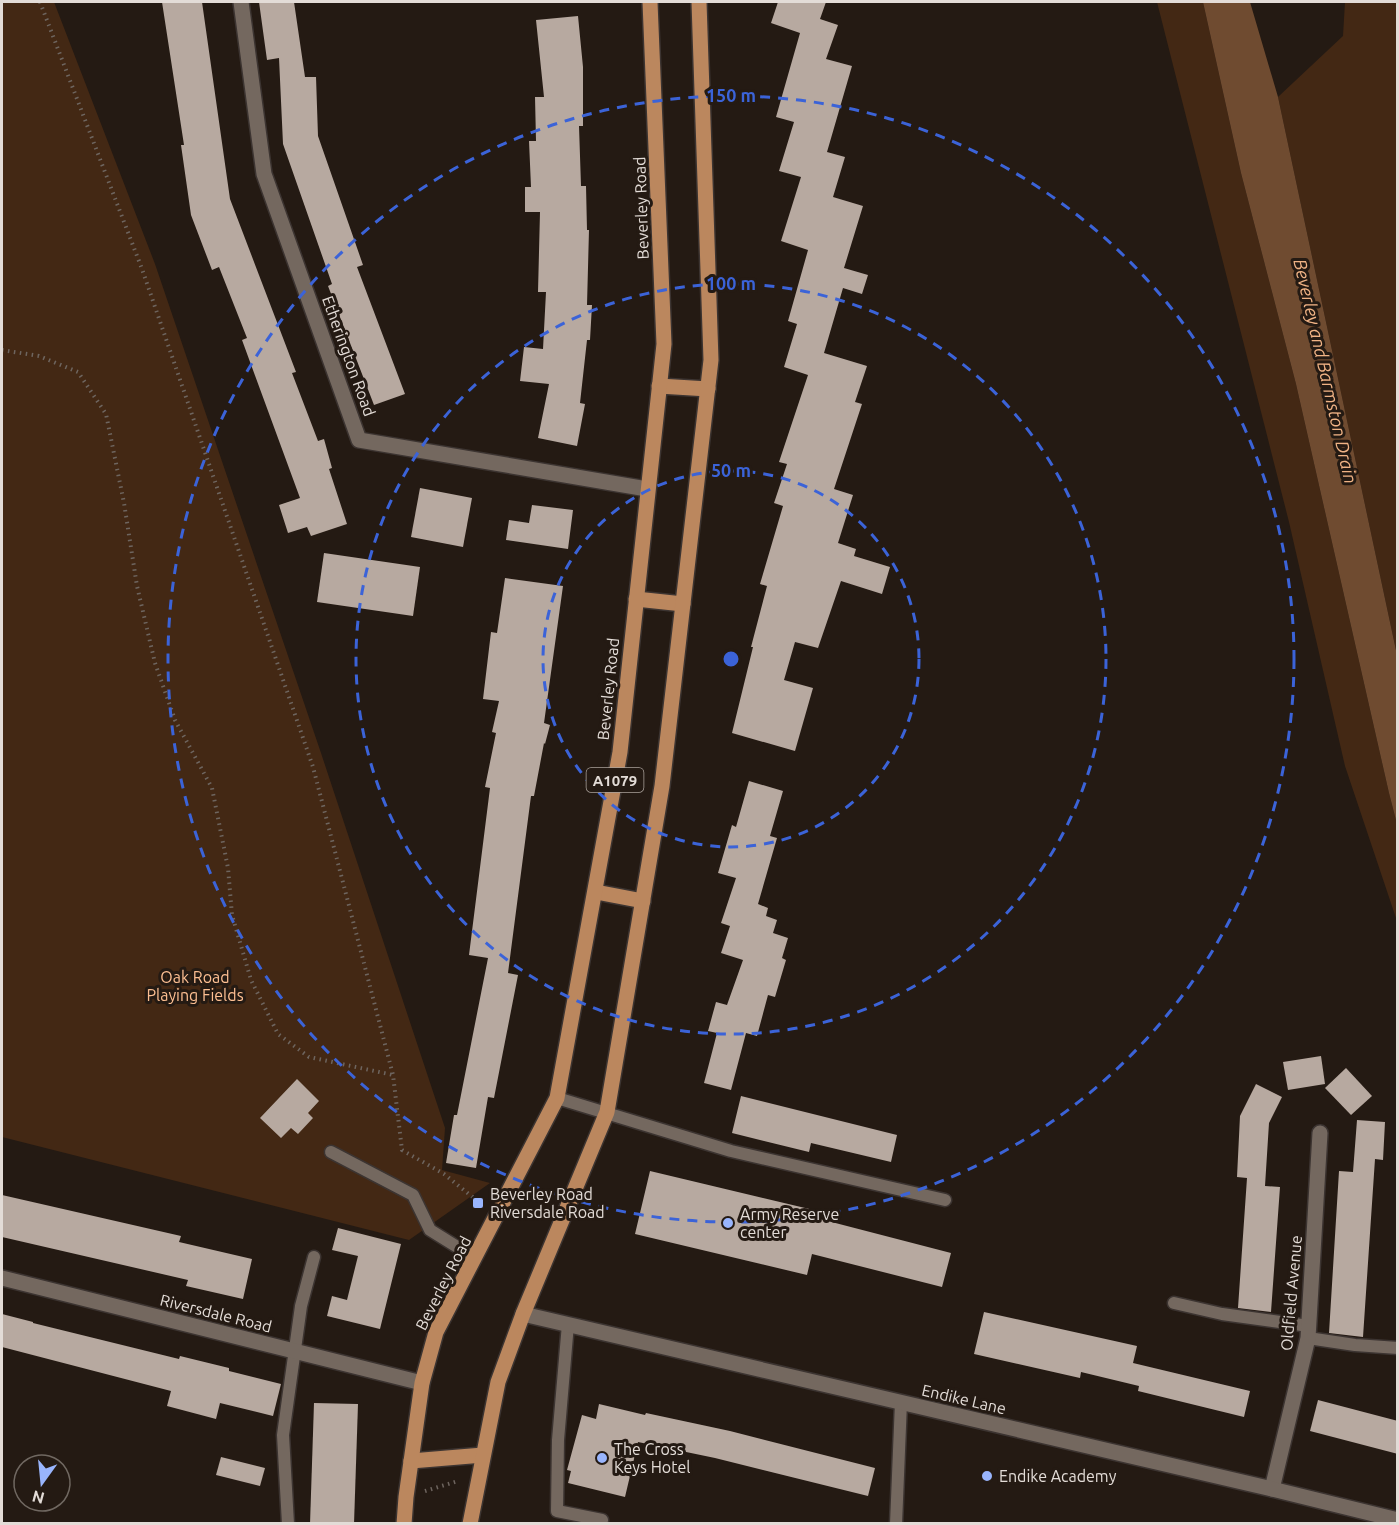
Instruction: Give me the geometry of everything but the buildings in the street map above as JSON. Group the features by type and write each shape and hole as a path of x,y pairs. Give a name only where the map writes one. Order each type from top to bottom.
{"main road":[{"name":"Beverley Road","path":"404,1524 422,1383 436,1332 557,1098 620,752 664,344 650,2"},
{"name":"A1079","path":"470,1524 498,1382 523,1314 607,1112 662,786 711,360 699,2"},
{"path":"659,386 708,390"},
{"path":"636,599 683,604"},
{"path":"596,892 643,901"},
{"path":"411,1461 483,1455"}],"street":[{"name":"Etherington Road","path":"241,2 264,174 359,440 647,489"},
{"name":"Oldfield Avenue","path":"1272,1489 1309,1332 1320,1133"},
{"name":"Riversdale Road","path":"2,1278 422,1383"},
{"name":"Endike Lane","path":"523,1314 1398,1520"}],"lane":[{"path":"557,1098 731,1151 945,1200"},
{"path":"330,1152 413,1195 430,1230 475,1258"},
{"path":"288,1524 283,1435 301,1306 314,1257"},
{"path":"1174,1303 1309,1332 1355,1345 1398,1348"},
{"path":"568,1324 558,1440 558,1511 602,1520"},
{"path":"896,1524 901,1402"}],"path":[{"path":"40,2 142,269 313,767 393,1075 402,1150 444,1174 484,1207 488,1234"},
{"path":"2,350 39,356 78,372 106,414 138,586 155,663 175,720 212,788 228,868 231,915 251,980 278,1034 309,1057 393,1075"},
{"path":"406,1497 479,1475"}],"green space":[{"name":"Oak Road Playing Fields","path":"2,2 54,2 155,264 321,753 445,1128 442,1170 490,1183 409,1240 2,1137"},
{"path":"1157,2 1203,2 1241,173 1296,384 1397,824 1397,921 1345,766 1289,522"},
{"path":"1345,2 1397,2 1397,655 1278,97 1343,36"}],"water":[{"name":"Beverley and Barmston Drain","path":"1203,2 1250,2 1278,97 1397,655 1397,824 1296,384 1241,173"}],"place":[{"name":"Beverley Road Riversdale Road","path":"478,1203"},
{"name":"Army Reserve center","path":"728,1223"},
{"name":"The Cross Keys Hotel","path":"602,1458"},
{"name":"Endike Academy","path":"987,1476"}]}
